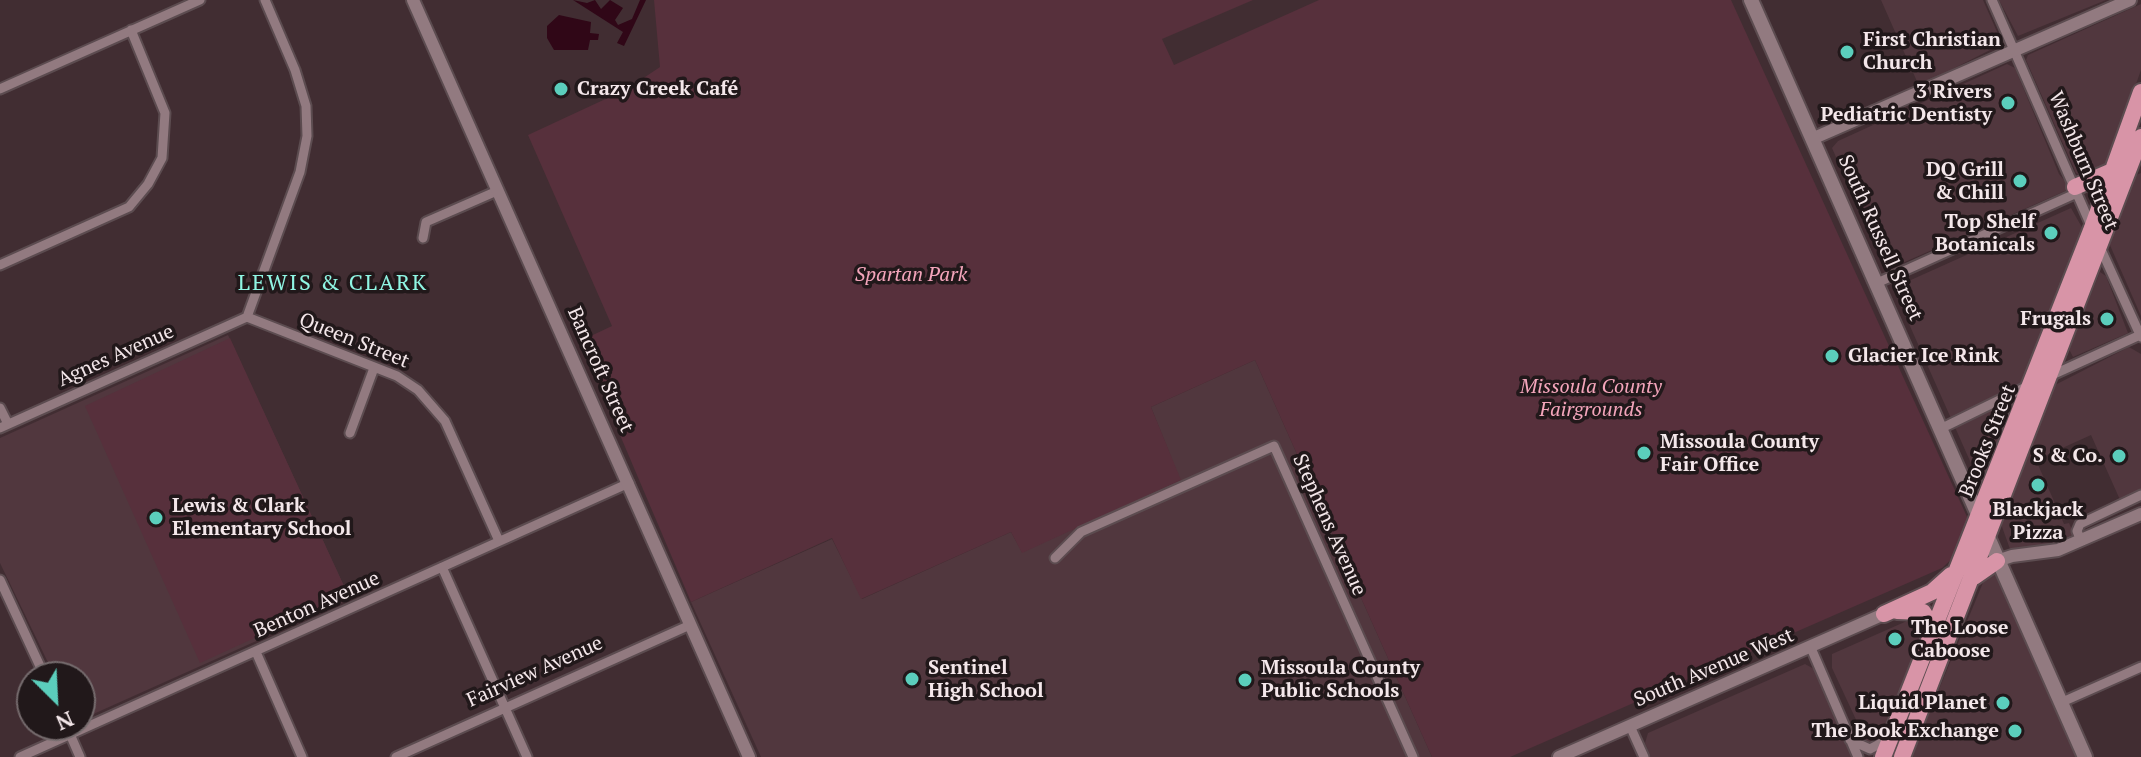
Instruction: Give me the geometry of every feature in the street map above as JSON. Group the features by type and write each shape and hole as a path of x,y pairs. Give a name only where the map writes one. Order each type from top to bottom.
{"highway":[{"name":"Brooks Street","path":"1883,757 1931,621 1978,520 2092,228 2127,171 2141,92"},
{"name":"Brooks Street","path":"1902,757 2141,137"},
{"path":"2076,190 2127,171"},
{"path":"1973,578 1997,561"},
{"path":"1884,614 1939,587 1958,568"},
{"path":"1884,614 1914,609 1931,621"}],"main road":[{"name":"South Russell Street","path":"1752,0 1987,541 2085,757"}],"street":[{"path":"1,86 131,30 187,2 200,0"},
{"path":"247,317 300,172 307,136 306,106 295,70 265,0"},
{"name":"Bancroft Street","path":"413,0 749,757"},
{"name":"Washburn Street","path":"1992,0 2140,336"},
{"path":"1814,138 2130,0"},
{"path":"0,265 129,207 148,184 162,158 165,113 131,30"},
{"path":"1877,283 2076,190"},
{"path":"423,238 426,222 497,191"},
{"name":"Queen Street","path":"247,317 409,382 445,421 499,541"},
{"name":"Agnes Avenue","path":"4,426 247,317"},
{"path":"2050,376 2140,336"},
{"path":"350,433 374,368"},
{"path":"1940,429 2031,385"},
{"path":"0,408 4,426"},
{"name":"Stephens Avenue","path":"1055,558 1081,532 1274,446 1413,757"},
{"name":"Benton Avenue","path":"96,718 256,652 629,483"},
{"path":"2081,541 2077,531 2080,524 2141,495"},
{"path":"1997,561 2058,550 2140,514"},
{"path":"442,567 527,757"},
{"path":"0,580 3,594 37,661"},
{"name":"South Avenue West","path":"1559,757 1884,614"},
{"name":"Fairview Avenue","path":"396,757 690,625"},
{"path":"1811,648 1858,757"},
{"path":"256,652 302,757"},
{"path":"2060,703 2141,667"},
{"path":"1630,726 1644,757"},
{"path":"1850,740 1870,749 1890,737"},
{"name":"Benton Avenue","path":"20,757 48,741"}],"shaded area":[{"path":"573,0 587,3 595,0 601,9 610,0 623,8 615,20 618,25 632,19 640,0 646,0 624,46 617,43 623,32"},
{"path":"1881,0 1983,0 1998,34 1998,46 1919,86"},
{"path":"1999,0 2106,0 2018,36"},
{"path":"2141,4 2141,70 2107,165 2083,176 2076,173 2026,60 2028,55"},
{"path":"559,15 591,22 590,33 599,34 598,40 590,40 588,50 554,50 547,38 547,26"},
{"path":"2007,64 2015,68 2059,174 2068,185 2065,191 1889,269 1885,268 1832,148 1838,141"},
{"path":"2141,173 2141,316 2109,243 2136,175"},
{"path":"2071,208 2084,231 1982,488 1893,288"},
{"path":"2100,272 2106,276 2128,333 2073,357 2069,349"},
{"name":"Lewis & Clark Elementary School","path":"228,335 350,599 96,713 96,661 47,661 0,563 0,438"},
{"path":"2129,347 2141,354 2141,494 2121,502 2091,435 2036,460 2064,524 2069,523 2076,539 2069,543 2010,549 2001,524 2055,385"},
{"path":"1255,360 1432,757 761,757 691,602 832,539 862,599 1011,532 1022,552 1180,480 1151,407"},
{"path":"1995,570 2078,757 1911,757 1987,573"},
{"path":"1916,617 1925,625 1924,631 1883,738 1871,743 1865,739 1832,668 1832,654"},
{"path":"1805,664 1814,669 1852,757 1651,757 1645,743 1648,733"}],"green space":[{"path":"654,0 1253,0 1162,39 1174,65 1319,0 1731,0 1968,519 1967,531 1954,557 1942,568 1510,757 1432,757 1255,360 1151,407 1181,480 1022,553 1011,532 861,599 832,538 691,602 580,341 612,326 528,135 627,89 660,67"},
{"path":"230,338 348,595 200,663 85,406"}],"place":[{"name":"First Christian Church","path":"1847,52"},
{"name":"Crazy Creek Café","path":"561,89"},
{"name":"3 Rivers Pediatric Dentisty","path":"2008,103"},
{"name":"DQ Grill & Chill","path":"2020,181"},
{"name":"Top Shelf Botanicals","path":"2051,233"},
{"name":"Frugals","path":"2107,319"},
{"name":"Glacier Ice Rink","path":"1832,356"},
{"name":"Missoula County Fair Office","path":"1644,453"},
{"name":"S & Co.","path":"2119,456"},
{"name":"Blackjack Pizza","path":"2038,485"},
{"name":"Lewis & Clark Elementary School","path":"156,518"},
{"name":"The Loose Caboose","path":"1895,639"},
{"name":"Sentinel High School","path":"912,679"},
{"name":"Missoula County Public Schools","path":"1245,680"},
{"name":"Liquid Planet","path":"2003,703"},
{"name":"The Book Exchange","path":"2015,731"}],"district":[{"name":"LEWIS & CLARK","path":"333,284"}],"park label":[{"name":"Spartan Park","path":"911,275"},
{"name":"Missoula County Fairgrounds","path":"1591,398"}]}
